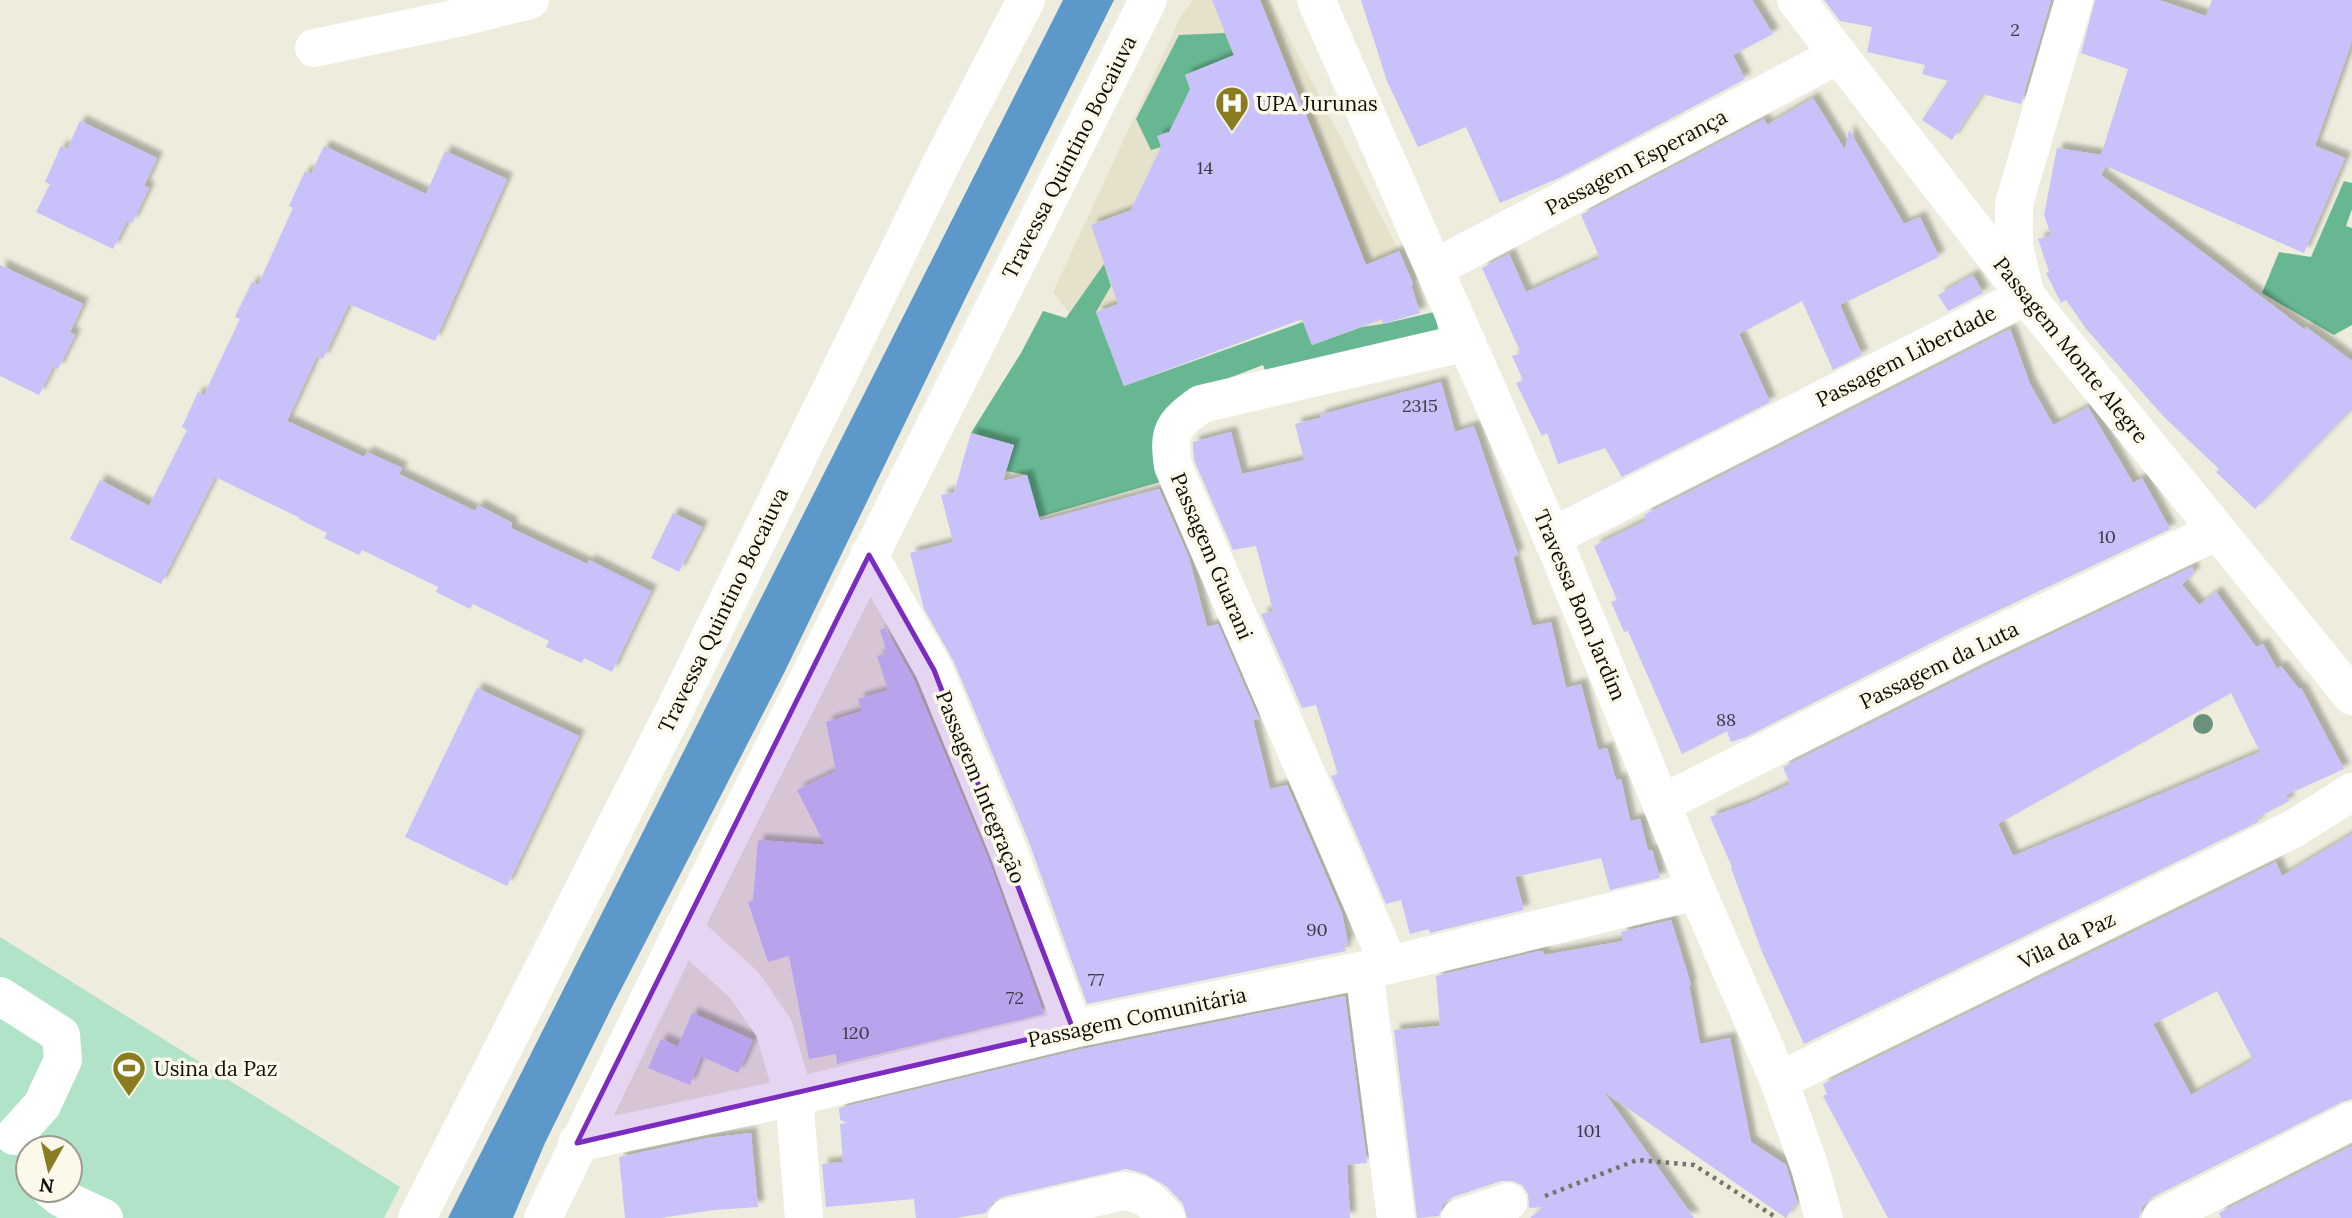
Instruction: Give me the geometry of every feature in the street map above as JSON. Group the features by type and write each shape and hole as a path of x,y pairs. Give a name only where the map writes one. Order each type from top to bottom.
{"street":[{"path":"314,48 442,9 530,0"},
{"name":"Travessa Quintino Bocaiuva","path":"417,1218 676,707 943,160 1026,0"},
{"name":"Travessa Quintino Bocaiuva","path":"543,1218 683,929 1148,0"},
{"name":"Travessa Bom Jardim","path":"1316,0 1552,537 1697,891 1779,1081 1810,1168 1824,1218"},
{"name":"Passagem Monte Alegre","path":"1796,0 2026,296 2352,696"},
{"path":"2026,296 2014,247 2014,204 2074,0"},
{"name":"Passagem Esperança","path":"1435,268 1838,55"},
{"name":"Passagem Liberdade","path":"1552,537 2026,296"},
{"name":"Passagem Guarani","path":"1396,1218 1376,968 1173,466 1169,440 1180,419 1201,404 1467,342"},
{"name":"Passagem da Luta","path":"1663,803 1973,647 2217,531"},
{"name":"Passagem Integração","path":"869,555 934,670 1008,850 1073,1029"},
{"name":"Vila da Paz","path":"1779,1081 2293,829 2352,792"},
{"name":"Passagem Comunitária","path":"578,1143 794,1097 1073,1029 1376,968 1697,891"},
{"path":"683,929 744,985 774,1028 794,1097 804,1218"},
{"path":"0,996 61,1035 63,1060 42,1105 18,1134"},
{"path":"2161,1218 2352,1121"},
{"path":"1007,1218 1123,1191 1137,1192 1150,1199 1166,1218"},
{"path":"1460,1218 1508,1202"},
{"path":"74,1204 104,1218"}],"path":[{"path":"1508,1202 1542,1197 1637,1160 1694,1165 1777,1218"}],"highlighted area":[{"path":"869,555 934,670 1073,1029 577,1143"}],"shaded area":[{"name":"UPA Jurunas","path":"1193,0 1270,0 1399,251 1420,313 1312,345 1296,317 1124,386 1053,292 1182,14"}],"green space":[{"path":"1225,33 1234,55 1185,75 1202,119 1158,136 1161,147 1151,150 1136,119 1179,35"},
{"path":"2344,181 2352,183 2352,209 2346,226 2352,228 2352,325 2334,335 2262,293 2279,252 2311,257"},
{"path":"1104,264 1111,286 1096,312 1124,386 1303,322 1312,345 1362,327 1434,312 1439,332 1270,383 1263,365 1177,398 1167,480 1039,517 1027,475 1006,471 1014,445 971,433 1021,353 1043,311 1066,318"},
{"name":"Usina da Paz","path":"0,937 400,1187 384,1218 0,1218"}],"water":[{"path":"1063,0 1114,0 966,297 785,671 614,1003 545,1143 513,1218 448,1218"}],"building":[{"name":"UPA Jurunas","path":"1212,0 1260,0 1366,265 1399,251 1413,284 1411,285 1420,313 1383,324 1382,319 1312,345 1302,319 1124,386 1096,312 1118,304 1091,225 1131,210 1161,147 1157,136 1169,132 1190,89 1185,75 1234,55"},
{"path":"1361,0 1752,0 1773,34 1733,55 1745,79 1559,178 1500,203 1466,127 1418,147 1387,81"},
{"path":"1824,0 2051,0 2021,104 1982,94 1952,140 1922,120 1948,81 1922,74 1925,65 1867,52 1872,27 1840,21"},
{"path":"2095,0 2159,0 2206,16 2212,0 2352,0 2352,41 2315,146 2345,158 2304,253 2106,166 2101,175 2305,330 2306,327 2352,361 2352,409 2255,509 2216,472 2219,469 2164,417 2087,330 2066,300 2061,303 2046,273 2049,272 2038,239 2051,235 2044,215 2057,148 2101,155 2128,69 2081,53"},
{"path":"1813,98 1845,150 1849,130 1904,224 1920,217 1939,257 1840,305 1862,355 1833,370 1802,301 1739,334 1770,402 1622,477 1605,448 1558,464 1547,433 1542,436 1516,383 1523,380 1512,356 1521,353 1482,268 1509,254 1526,292 1600,258 1581,215 1764,119 1767,125"},
{"path":"80,121 157,158 144,186 149,188 132,223 127,221 113,249 36,212 50,184 45,182 61,146 67,149"},
{"path":"324,146 426,194 445,151 507,179 435,341 349,304 323,359 317,356 287,421 364,457 367,452 402,468 399,474 475,511 478,505 512,523 511,528 587,564 589,560 651,591 612,672 584,658 582,663 546,647 549,641 473,604 470,609 436,592 438,587 362,550 359,555 324,538 327,533 215,477 161,584 70,539 100,480 149,506 187,430 182,427 198,392 204,395 240,319 235,317 252,282 258,285 293,208 289,206 305,171 311,174"},
{"path":"0,265 83,304 70,332 75,335 58,369 53,367 39,395 0,376"},
{"path":"1973,275 1983,293 1948,311 1938,295"},
{"path":"2010,329 2030,384 2053,425 2088,407 2133,483 2142,478 2170,529 1963,627 1746,737 1731,742 1727,731 1682,754 1628,631 1624,632 1611,602 1617,600 1594,546 1647,520 1644,515"},
{"path":"1441,382 1455,432 1474,426 1518,555 1513,557 1532,626 1551,622 1566,688 1581,684 1598,750 1607,748 1616,780 1621,779 1630,821 1640,819 1648,851 1652,850 1660,878 1610,890 1601,858 1515,877 1524,910 1430,933 1429,929 1410,934 1401,900 1386,904 1331,776 1338,774 1316,705 1302,708 1261,614 1273,611 1256,546 1233,550 1194,460 1193,442 1231,432 1242,474 1304,460 1295,424"},
{"path":"971,433 1014,445 1003,481 1027,475 1040,521 1159,489 1189,558 1207,627 1218,624 1259,719 1253,720 1270,789 1287,785 1342,913 1348,944 1344,945 1346,951 1087,1004 1029,842 954,662 924,609 910,553 953,542 941,495 954,492"},
{"path":"673,513 702,527 679,572 651,558"},
{"path":"2192,567 2194,572 2182,585 2199,605 2216,592 2256,647 2263,644 2277,669 2281,666 2299,689 2301,688 2344,769 2286,795 2289,801 2257,818 2258,822 1804,1044 1762,952 1732,867 1710,817 1790,784 1783,767","holes":["2231,693 2260,752 2013,856 1998,824"]},
{"path":"885,628 914,680 988,858 1044,1014 837,1064 836,1054 809,1059 789,956 768,962 748,902 753,900 758,840 825,845 797,790 836,771 826,722 862,711 858,699 888,690 877,656 887,653 880,630"},
{"path":"477,688 579,736 507,886 405,837"},
{"path":"2352,834 2352,1099 2151,1198 2142,1207 2139,1218 1888,1218 1823,1096 1827,1094 1823,1084 2276,862 2282,876","holes":["2217,991 2253,1060 2191,1095 2153,1024"]},
{"path":"1671,920 1691,985 1700,1044 1730,1038 1751,1142 1786,1165 1797,1202 1786,1218 1604,1092 1694,1218 1530,1218 1543,1207 1529,1208 1528,1194 1522,1185 1501,1181 1453,1197 1443,1204 1439,1216 1417,1218 1394,1030 1440,1026 1436,976 1535,952 1543,951 1544,955 1623,941 1621,932"},
{"path":"1345,996 1367,1163 1347,1165 1350,1218 1187,1218 1183,1204 1166,1186 1145,1174 1126,1169 1002,1197 992,1203 986,1213 955,1218 916,1218 914,1199 826,1207 822,1164 843,1162 840,1124 848,1123 840,1120 839,1108 1078,1050"},
{"path":"692,1013 753,1040 738,1073 678,1046"},
{"path":"661,1039 701,1057 690,1085 648,1068"},
{"path":"751,1133 758,1207 660,1218 625,1218 619,1157 708,1138"},
{"path":"2352,1146 2352,1218 2221,1218 2219,1213"}],"place":[{"name":"UPA Jurunas","path":"1232,133"},
{"name":"Usina da Paz","path":"129,1098"}]}
